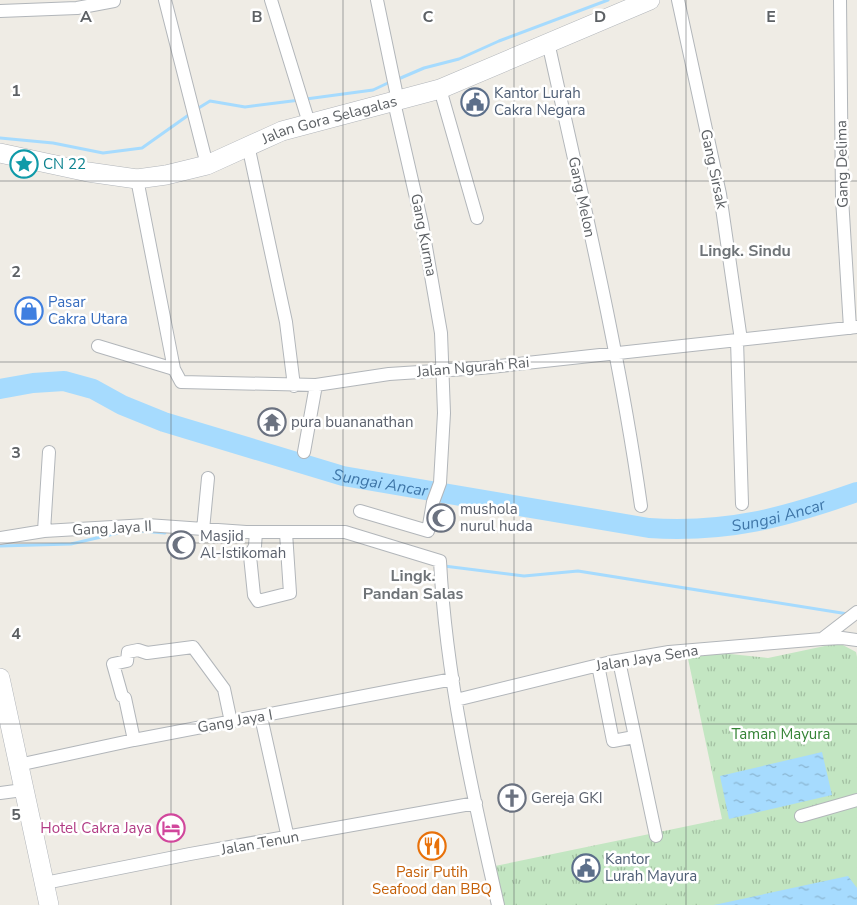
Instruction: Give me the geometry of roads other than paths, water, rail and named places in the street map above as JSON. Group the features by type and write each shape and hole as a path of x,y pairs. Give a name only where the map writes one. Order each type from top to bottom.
{"street":[{"path":"165,0 192,99 207,165"},
{"path":"271,0 307,116"},
{"name":"Gang Kurma","path":"360,511 428,531 433,502 440,486 444,412 441,333 433,278 377,0"},
{"name":"Jalan Gora Selagalas","path":"0,153 88,172 137,179 166,175 207,165 282,131 307,116 440,89 650,0"},
{"name":"Gang Sirsak","path":"678,0 720,194 739,340 742,504"},
{"name":"Gang Delima","path":"840,0 842,198 854,327"},
{"path":"0,11 76,8 114,1"},
{"name":"Gang Melon","path":"548,42 616,352 630,426 641,506"},
{"path":"440,89 477,218"},
{"path":"248,146 286,322 294,386"},
{"path":"137,179 174,369"},
{"name":"Jalan Ngurah Rai","path":"98,346 174,369 181,382 316,386 362,378 481,368 854,327"},
{"path":"304,452 316,386"},
{"path":"44,531 49,452"},
{"path":"203,530 208,478"},
{"name":"Gang Jaya II","path":"0,538 44,531 154,525 256,538 286,538 345,532 438,564 444,626 453,679"},
{"path":"256,538 250,556 254,595 258,601 290,594 286,538"},
{"path":"822,638 857,612"},
{"name":"Jalan Jaya Sena","path":"456,700 598,665 668,652 822,638 857,640"},
{"path":"134,740 125,698 122,696 113,664 127,661 128,652 138,650 147,653 193,647 224,689 231,722"},
{"path":"619,661 656,836"},
{"path":"598,665 613,741 634,737"},
{"path":"0,678 49,905"},
{"path":"453,679 476,804 498,905"},
{"name":"Gang Jaya I","path":"18,765 134,740 453,679"},
{"path":"261,717 288,838"},
{"path":"0,792 23,790"},
{"path":"801,816 857,800"},
{"name":"Jalan Tenun","path":"45,883 190,854 476,804"}],"water":[{"path":"822,752 832,795 729,819 720,776"},
{"path":"848,876 857,888 857,905 714,905"}],"waterway":[{"path":"396,80 424,68 459,59 499,41 608,0"},
{"path":"306,99 373,90 390,82"},
{"path":"197,109 210,101 245,107 300,100"},
{"path":"0,138 53,143 103,153 142,148 190,114"},
{"name":"Sungai Ancar","path":"0,389 33,383 64,381 93,389 122,405 164,422 343,476 649,528 704,528 755,522 857,492"},
{"path":"141,531 165,533"},
{"path":"0,546 71,544 118,533"},
{"path":"444,566 524,576 578,571 848,614"}],"place":[{"name":"Kantor Lurah Cakra Negara","path":"475,102"},
{"name":"CN 22","path":"24,164"},
{"name":"Pasar Cakra Utara","path":"29,311"},
{"name":"pura buananathan","path":"272,422"},
{"name":"mushola nurul huda","path":"441,518"},
{"name":"Masjid Al-Istikomah","path":"181,545"},
{"name":"Gereja GKI","path":"512,798"},
{"name":"Hotel Cakra Jaya","path":"171,828"},
{"name":"Pasir Putih Seafood dan BBQ","path":"432,846"},
{"name":"Kantor Lurah Mayura","path":"586,868"}],"district":[{"name":"Lingk. Sindu","path":"745,250"},
{"name":"Lingk. Pandan Salas","path":"413,584"}],"park label":[{"name":"Taman Mayura","path":"781,734"}]}
